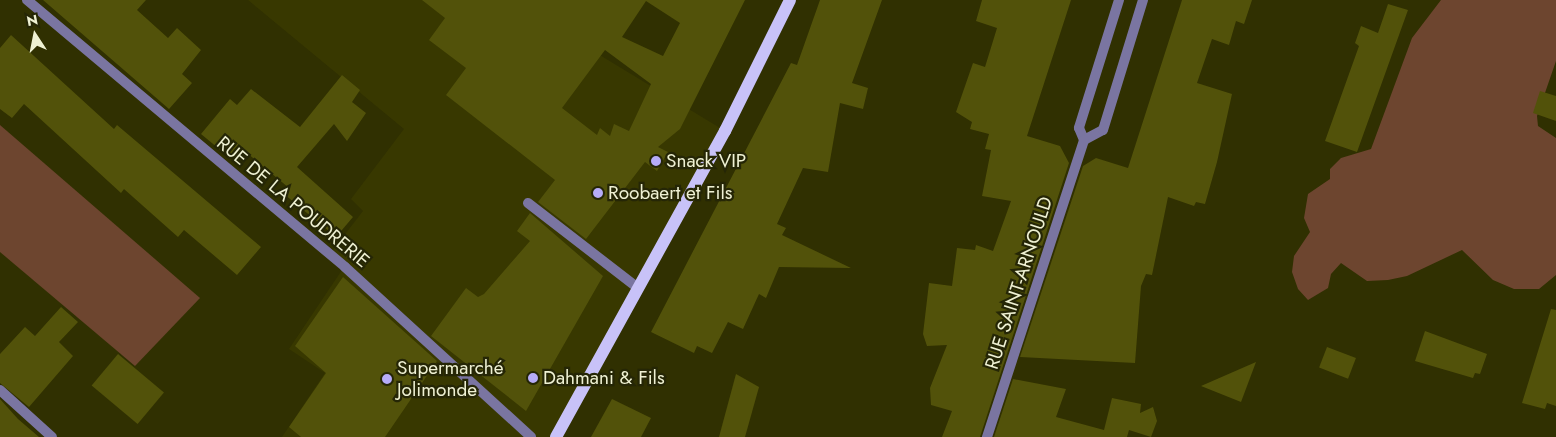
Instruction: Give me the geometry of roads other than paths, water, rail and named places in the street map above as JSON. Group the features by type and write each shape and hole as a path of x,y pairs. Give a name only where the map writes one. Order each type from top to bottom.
{"main road":[{"path":"556,437 638,288 790,0"}],"street":[{"name":"RUE DE LA POUDRERIE","path":"27,0 345,267 531,437"},
{"path":"1119,0 1079,128 1084,140 1103,130 1143,0"},
{"name":"RUE SAINT-ARNOULD","path":"987,437 1084,140"},
{"path":"528,203 638,288"},
{"path":"0,390 52,437"}],"place":[{"name":"Snack VIP","path":"656,161"},
{"name":"Roobaert et Fils","path":"598,193"},
{"name":"Dahmani & Fils","path":"533,378"},
{"name":"Supermarché Jolimonde","path":"387,379"}]}
